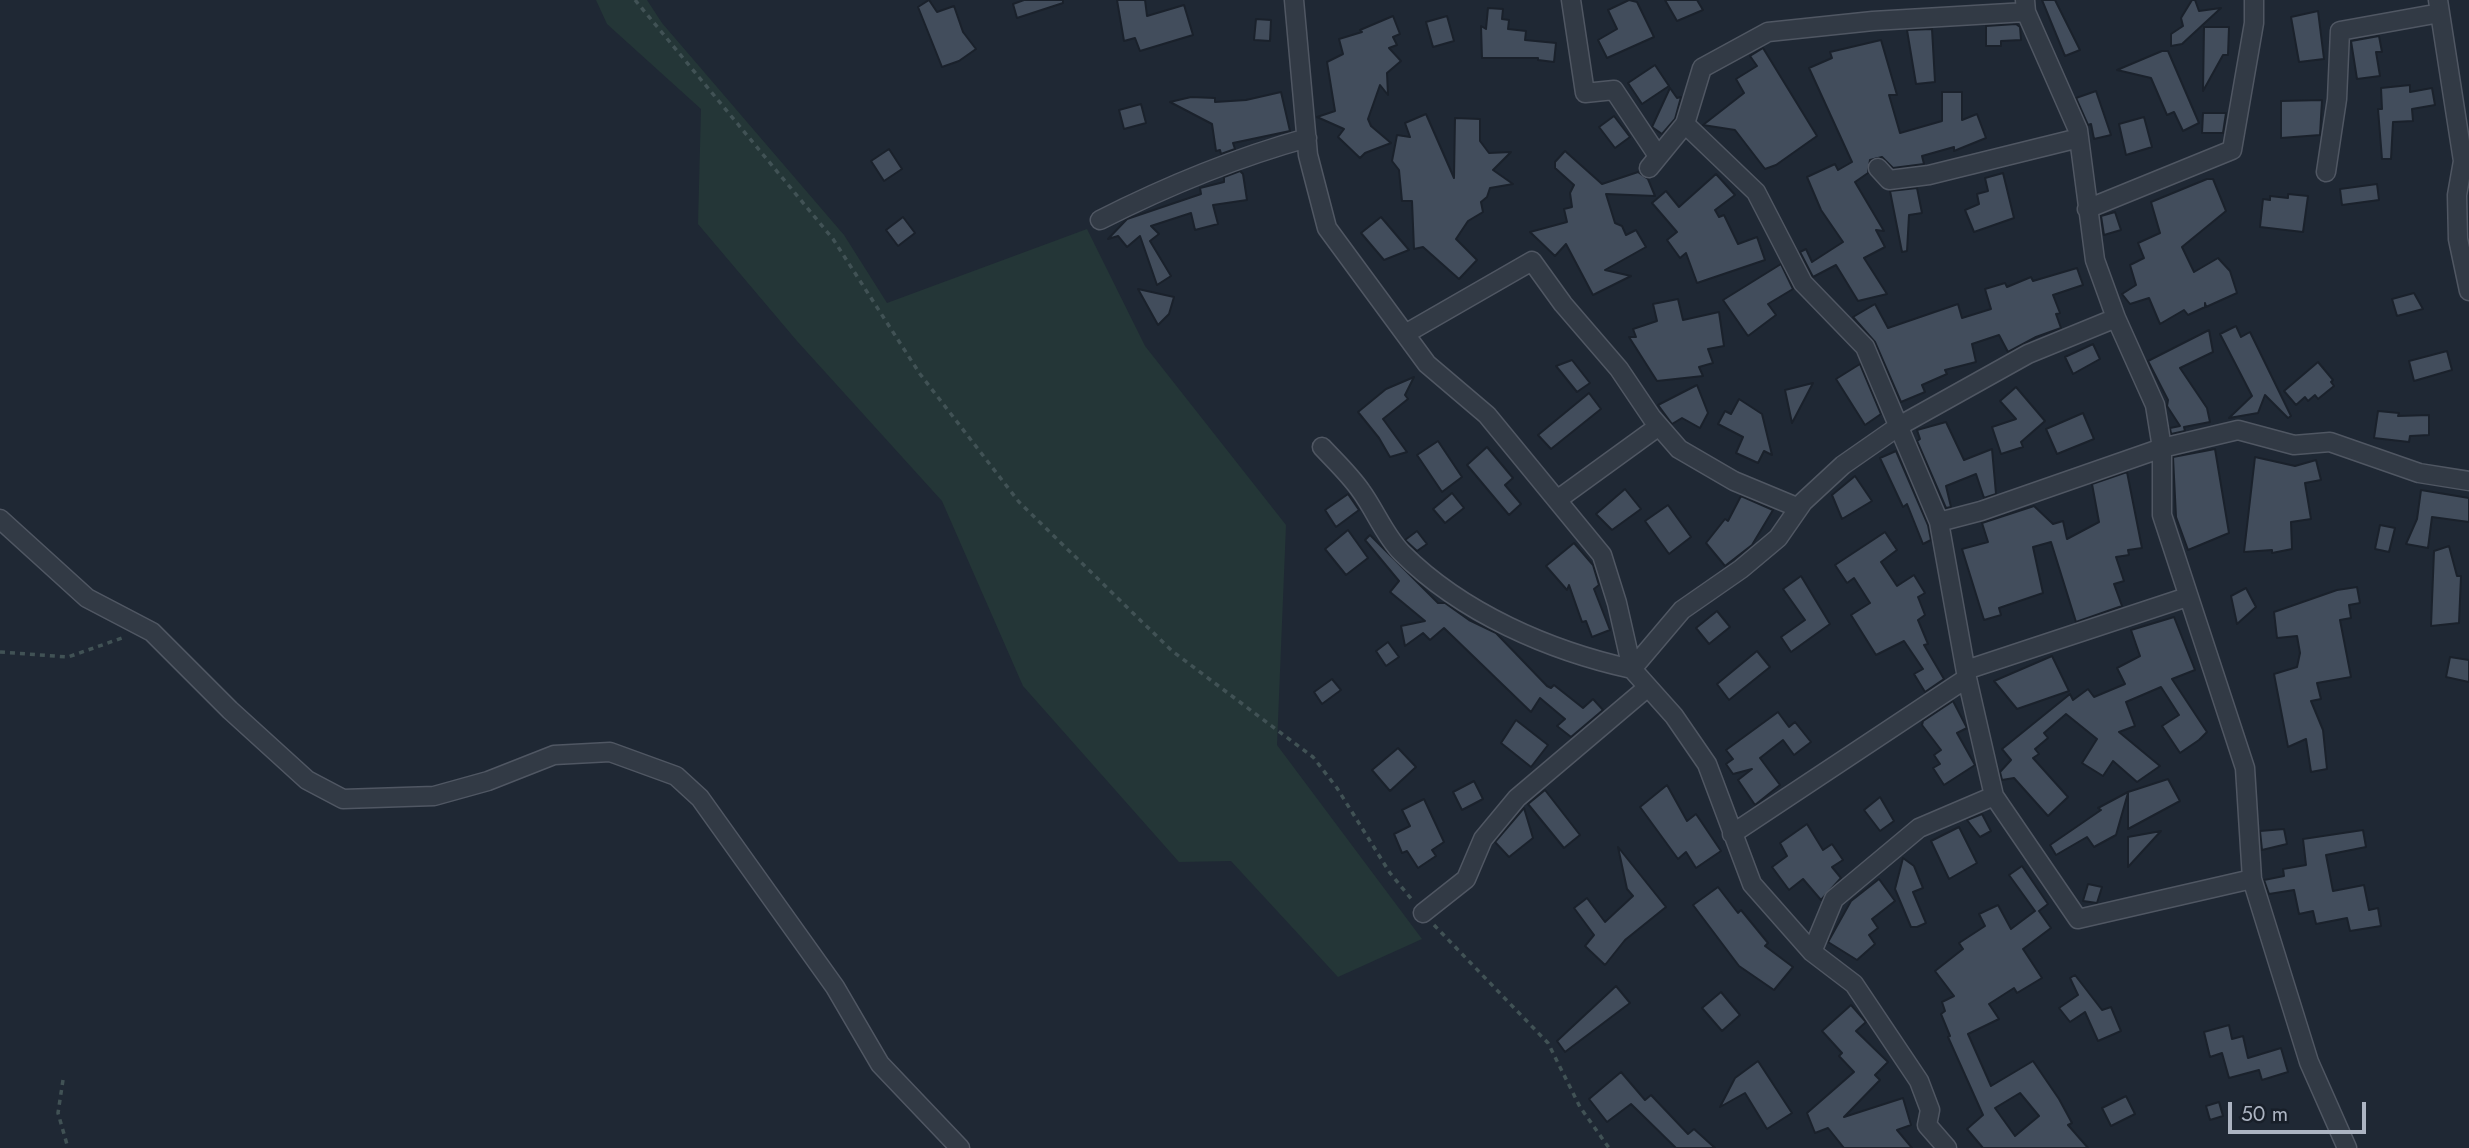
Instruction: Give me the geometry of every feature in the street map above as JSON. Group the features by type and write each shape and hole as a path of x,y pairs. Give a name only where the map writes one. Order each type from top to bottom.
{"street":[{"path":"1294,0 1307,138 1327,228 1427,364 1487,415 1602,555 1617,603 1632,669 1674,716 1707,764 1752,884 1812,952 1854,984 1919,1081 1930,1110 1927,1125 1947,1148"},
{"path":"1571,0 1585,93 1614,90 1653,162 1685,124 1702,68 1768,32 2026,6 2079,138 2095,260 2116,318 2155,405 2162,448 2162,515 2245,768 2252,879 2309,1062 2347,1148"},
{"path":"2087,209 2232,150 2254,23 2255,0"},
{"path":"2326,172 2337,99 2340,31 2439,6 2463,161 2458,239 2469,291"},
{"path":"1685,124 1756,192 1803,283 1866,347 1939,522 1966,674 1994,796 2078,919 2252,879"},
{"path":"1100,220 1152,194 1247,155 1307,138"},
{"path":"1878,168 1889,180 1929,175 2079,138"},
{"path":"1405,334 1532,261 1679,449 1734,481 1799,508"},
{"path":"1632,669 1682,610 1741,569 1778,538 1799,508 1843,465 1899,426 2028,354 2116,318"},
{"path":"1557,500 1659,426"},
{"path":"1939,522 1981,511 2162,448 2238,430 2294,446 2330,442 2419,473 2469,481"},
{"path":"1322,447 1360,489 1400,552 1442,584 1492,618 1584,659 1632,669"},
{"path":"0,519 86,598 152,632 230,710 307,780 343,799 434,796 488,781 554,755 610,752 676,776 700,798 835,987 880,1064 960,1148"},
{"path":"1732,834 1966,674 2187,597"},
{"path":"1423,913 1466,879 1483,839 1517,798 1648,687"},
{"path":"1812,952 1834,899 1919,828 1994,796"}],"path":[{"path":"635,0 833,239 920,374 1019,502 1172,651 1313,757 1337,788 1390,873 1423,913 1548,1043 1580,1107 1609,1148"},
{"path":"0,652 68,657 114,639 152,632"},
{"path":"63,1080 58,1113 68,1148"}],"shaded area":[{"path":"596,0 647,0 662,23 844,235 887,303 1087,229 1145,346 1286,525 1277,745 1422,939 1338,977 1231,861 1179,862 1023,686 942,501 797,341 698,224 701,109 607,24"}],"building":[{"path":"929,0 937,12 954,6 963,32 976,49 959,61 942,67 918,7"},
{"path":"1024,0 1063,0 1063,3 1017,18 1013,4"},
{"path":"1117,0 1145,0 1147,16 1184,5 1193,35 1140,51 1135,38 1124,41"},
{"path":"1629,0 1637,2 1654,37 1607,58 1598,40 1617,29 1608,10"},
{"path":"1665,0 1697,0 1703,10 1677,21"},
{"path":"2042,0 2055,0 2080,50 2065,56"},
{"path":"2192,0 2195,0 2199,11 2221,8 2182,44 2171,46 2171,34 2183,26 2181,18"},
{"path":"1488,8 1503,9 1502,19 1509,20 1508,29 1526,31 1525,40 1556,43 1554,62 1538,58 1482,58 1481,26 1486,29"},
{"path":"2318,11 2324,59 2299,62 2291,17"},
{"path":"1393,16 1400,34 1393,37 1397,45 1389,48 1401,61 1387,73 1388,95 1380,85 1368,119 1371,126 1391,143 1365,153 1360,158 1338,137 1344,129 1317,117 1335,111 1327,62 1343,54 1339,39 1362,32 1360,30"},
{"path":"1447,16 1454,41 1433,47 1426,22"},
{"path":"1256,19 1271,20 1270,41 1254,40"},
{"path":"2016,24 2020,27 2021,40 2001,41 2001,46 1986,46 1986,26"},
{"path":"2204,27 2229,27 2228,55 2223,55 2203,91"},
{"path":"1932,29 1935,82 1916,84 1907,30"},
{"path":"2379,36 2382,52 2376,52 2380,76 2357,79 2351,41"},
{"path":"1881,40 1897,95 1889,95 1900,133 1942,121 1942,92 1962,92 1962,120 1977,114 1986,138 1954,151 1954,147 1922,156 1924,164 1893,168 1882,157 1870,160 1868,173 1855,182 1884,231 1876,230 1885,247 1864,258 1887,294 1858,301 1836,265 1813,277 1800,252 1806,249 1812,262 1843,242 1821,210 1807,177 1835,164 1838,170 1852,162 1809,68 1832,58 1830,52"},
{"path":"1763,48 1817,136 1776,165 1765,169 1735,130 1703,125 1744,93 1736,79 1757,66 1750,56"},
{"path":"2168,51 2199,123 2183,131 2174,112 2167,115 2151,78 2117,70"},
{"path":"1655,65 1669,86 1642,104 1628,83"},
{"path":"2410,85 2410,92 2432,88 2435,105 2412,109 2413,121 2393,122 2391,159 2382,159 2378,109 2382,109 2381,88"},
{"path":"1670,88 1677,98 1681,97 1675,119 1662,134 1652,127"},
{"path":"2096,91 2111,135 2094,139 2091,124 2088,125 2076,98"},
{"path":"1281,92 1290,131 1233,143 1235,149 1221,154 1220,150 1216,151 1212,124 1170,102 1191,97 1215,98 1215,102 1246,100"},
{"path":"2322,100 2320,135 2281,138 2281,101"},
{"path":"1141,104 1146,123 1124,129 1119,110"},
{"path":"2203,113 2226,113 2223,133 2202,133"},
{"path":"1426,114 1454,178 1455,118 1480,119 1480,141 1489,153 1511,152 1493,170 1513,184 1490,188 1487,197 1481,202 1483,212 1468,221 1456,239 1477,260 1459,279 1423,247 1414,249 1412,201 1402,201 1399,170 1392,161 1397,135 1410,137 1405,123"},
{"path":"1614,116 1630,137 1615,148 1599,127"},
{"path":"2144,117 2152,147 2126,155 2119,124"},
{"path":"889,149 902,169 884,181 871,161"},
{"path":"1565,151 1602,184 1638,172 1648,179 1655,196 1606,194 1615,223 1622,226 1626,235 1636,230 1646,247 1605,270 1631,276 1593,295 1566,244 1555,256 1530,232 1567,222 1564,209 1572,207 1570,193 1574,185 1555,168 1555,162"},
{"path":"1240,171 1243,174 1247,200 1213,205 1218,224 1195,230 1191,213 1151,226 1159,234 1150,241 1171,276 1157,285 1140,236 1127,247 1118,236 1108,239 1127,219 1201,194 1200,188 1224,182 1224,177"},
{"path":"2003,173 2014,218 1974,232 1965,210 1979,204 1977,194 1988,191 1985,178"},
{"path":"1716,174 1735,195 1715,210 1719,217 1724,215 1738,244 1757,237 1765,260 1697,283 1686,253 1680,258 1667,240 1677,232 1652,203 1666,191 1679,207"},
{"path":"2213,179 2226,211 2182,247 2194,272 2218,258 2230,271 2237,293 2206,307 2205,303 2205,307 2188,315 2184,310 2160,324 2149,298 2130,304 2122,294 2136,285 2130,265 2144,258 2138,243 2160,233 2151,202"},
{"path":"2377,184 2379,200 2342,205 2340,189"},
{"path":"1917,188 1922,213 1909,215 1907,251 1902,252 1890,191"},
{"path":"2288,194 2308,196 2303,232 2260,227 2263,199 2270,200 2270,196 2288,198"},
{"path":"2115,212 2121,230 2104,235 2101,216"},
{"path":"903,217 915,233 898,246 886,230"},
{"path":"1381,217 1409,250 1384,260 1361,233"},
{"path":"1781,264 1793,289 1768,304 1776,315 1748,336 1723,300"},
{"path":"2077,268 2083,285 2053,295 2060,313 2056,314 2061,328 2036,337 2008,352 1999,335 1972,344 1976,362 1945,370 1947,374 1922,385 1925,392 1901,402 1875,342 1853,317 1875,304 1888,328 1958,304 1962,318 1991,309 1985,289 2005,283 2007,287 2031,277 2033,281"},
{"path":"1138,289 1174,297 1169,314 1158,325"},
{"path":"2414,293 2423,309 2397,316 2392,299"},
{"path":"1678,299 1683,320 1719,312 1724,346 1708,349 1713,363 1699,367 1703,376 1657,381 1629,337 1636,337 1633,329 1657,321 1653,304"},
{"path":"2236,326 2241,337 2250,332 2291,416 2288,418 2265,395 2258,413 2229,418 2252,396 2220,334"},
{"path":"2209,330 2213,352 2180,368 2207,408 2210,422 2184,427 2185,431 2171,434 2170,428 2180,426 2167,406 2168,400 2148,361"},
{"path":"2093,344 2100,359 2073,374 2065,357"},
{"path":"2447,351 2452,370 2414,381 2409,361"},
{"path":"1572,360 1590,383 1577,392 1556,366"},
{"path":"2318,362 2333,380 2331,382 2334,386 2318,399 2315,395 2308,401 2305,397 2296,405 2284,391"},
{"path":"1860,364 1881,414 1865,425 1836,379"},
{"path":"1414,377 1405,395 1408,399 1383,419 1407,452 1390,457 1358,412 1386,389"},
{"path":"1813,383 1792,423 1785,390"},
{"path":"1697,385 1708,413 1700,428 1682,418 1672,424 1658,405"},
{"path":"2016,387 2045,421 2021,442 2023,447 2001,454 1992,427 2016,419 2000,401"},
{"path":"1589,393 1601,409 1551,449 1538,435"},
{"path":"1739,399 1762,414 1772,455 1764,451 1758,463 1736,453 1743,437 1718,424 1725,411 1731,414"},
{"path":"2378,411 2399,413 2398,416 2429,415 2429,435 2410,436 2409,442 2374,438"},
{"path":"2083,413 2094,439 2057,454 2046,429"},
{"path":"1946,422 1964,460 1992,449 1996,494 1984,498 1976,474 1946,486 1951,507 1946,508 1917,441 1920,439 1917,430"},
{"path":"1438,441 1462,477 1442,492 1417,455"},
{"path":"1487,447 1513,478 1505,485 1521,504 1509,515 1467,465"},
{"path":"2215,449 2229,533 2188,550 2176,517 2173,457"},
{"path":"1896,451 1928,525 1931,540 1923,544 1907,504 1903,507 1880,458"},
{"path":"2255,457 2295,466 2316,460 2321,480 2305,483 2311,519 2291,522 2292,549 2272,553 2272,550 2244,552"},
{"path":"2127,472 2142,548 2128,550 2129,555 2116,557 2124,581 2114,584 2122,606 2076,622 2051,542 2033,547 2043,593 1999,608 2001,615 1984,620 1962,549 1988,542 1982,523 2034,506 2053,524 2063,521 2067,539 2099,522 2092,484"},
{"path":"1855,476 1872,501 1842,519 1832,495"},
{"path":"1625,489 1641,509 1612,530 1596,514"},
{"path":"2421,490 2469,498 2469,522 2432,517 2428,548 2406,544 2417,519"},
{"path":"1452,493 1464,508 1445,523 1433,509"},
{"path":"1348,494 1359,510 1336,527 1325,510"},
{"path":"1741,496 1773,510 1752,545 1725,566 1706,543 1725,519 1728,521"},
{"path":"1668,505 1691,537 1669,554 1645,521"},
{"path":"2380,525 2395,528 2389,552 2375,549"},
{"path":"1348,530 1368,558 1346,575 1325,549"},
{"path":"1417,531 1427,544 1417,551 1405,540"},
{"path":"1885,532 1897,550 1881,562 1897,586 1914,575 1925,593 1918,597 1925,615 1918,620 1928,644 1924,645 1944,679 1925,692 1914,674 1923,669 1904,641 1876,655 1851,615 1870,603 1854,578 1847,583 1835,565"},
{"path":"1370,535 1438,603 1445,603 1469,620 1496,633 1547,686 1551,688 1554,685 1583,708 1593,699 1603,710 1571,737 1557,726 1565,719 1540,698 1531,712 1444,628 1430,640 1423,633 1405,646 1401,626 1425,621 1390,592 1399,581 1365,540"},
{"path":"1574,543 1593,565 1599,585 1594,589 1610,630 1592,637 1586,621 1582,622 1569,585 1567,590 1546,566"},
{"path":"2449,546 2457,576 2461,576 2459,623 2431,626 2434,551"},
{"path":"1801,576 1830,624 1791,652 1781,637 1805,620 1783,589"},
{"path":"2357,587 2360,603 2349,605 2351,618 2340,620 2351,677 2317,683 2321,699 2311,701 2323,730 2327,769 2311,772 2306,739 2288,747 2274,674 2297,667 2300,653 2297,636 2277,638 2274,612 2337,590"},
{"path":"2246,588 2256,607 2237,624 2231,596"},
{"path":"1717,611 1730,627 1709,644 1696,628"},
{"path":"2174,617 2195,670 2172,679 2207,732 2199,740 2180,753 2162,726 2179,715 2161,687 2126,702 2135,726 2119,732 2160,766 2137,782 2113,761 2103,776 2082,763 2097,739 2066,714 2044,733 2048,738 2035,749 2039,754 2033,758 2068,797 2048,816 2014,778 2002,780 2000,772 2011,760 2002,749 2070,694 2073,700 2088,689 2094,697 2125,684 2117,668 2140,656 2131,630"},
{"path":"1388,642 1399,657 1386,666 1376,651"},
{"path":"1757,651 1770,667 1729,700 1717,684"},
{"path":"2052,656 2069,691 2017,709 1994,681"},
{"path":"2450,657 2469,660 2469,682 2446,677"},
{"path":"1332,679 1341,690 1322,704 1314,692"},
{"path":"1953,701 1967,728 1957,733 1975,765 1944,785 1933,768 1940,764 1934,755 1941,750 1922,725 1923,721"},
{"path":"1778,712 1789,727 1795,722 1811,742 1794,755 1783,740 1760,758 1780,785 1755,805 1738,780 1752,769 1733,774 1726,764 1733,759 1726,750"},
{"path":"1516,720 1548,745 1531,767 1501,743"},
{"path":"1398,748 1416,767 1390,791 1372,770"},
{"path":"2168,779 2180,801 2128,829 2128,793 2116,835 2094,847 2087,837 2056,855 2050,845 2101,810 2098,808 2128,792"},
{"path":"1474,781 1483,799 1462,810 1453,792"},
{"path":"1667,785 1687,821 1696,814 1721,851 1696,868 1686,852 1678,859 1640,807"},
{"path":"1545,790 1580,835 1564,848 1528,804"},
{"path":"1880,797 1894,821 1880,831 1864,810"},
{"path":"1424,799 1444,842 1432,850 1436,856 1418,868 1407,851 1402,853 1394,834 1410,826 1402,810"},
{"path":"1524,808 1533,838 1509,857 1495,842"},
{"path":"1982,814 1991,831 1980,837 1967,820"},
{"path":"1807,824 1823,850 1832,844 1843,860 1832,867 1841,878 1821,900 1803,879 1789,890 1772,867 1787,856 1780,843"},
{"path":"1959,827 1977,863 1949,879 1931,841"},
{"path":"2284,829 2287,844 2262,850 2260,831"},
{"path":"2363,830 2366,847 2326,855 2333,891 2364,885 2369,910 2378,908 2381,926 2350,931 2347,918 2316,924 2313,911 2299,914 2294,890 2269,894 2264,880 2284,876 2283,869 2306,865 2303,839"},
{"path":"2161,831 2128,867 2128,837"},
{"path":"1618,847 1666,907 1625,940 1605,965 1585,946 1594,935 1574,908 1587,898 1605,922 1633,896 1627,889"},
{"path":"1903,858 1914,866 1923,888 1913,892 1926,923 1917,927 1911,927 1895,889"},
{"path":"2022,866 2048,904 2039,911 2051,928 2023,949 2042,978 2017,993 2014,988 1989,1004 1999,1019 1968,1034 1991,1086 2033,1061 2059,1099 2072,1123 2068,1125 2088,1148 1983,1148 1967,1129 1983,1115 1948,1037 1950,1036 1941,1014 1945,1011 1942,1002 1954,996 1935,971 1963,949 1959,943 1985,926 1979,914 1998,905 2011,929 2035,911 2009,875","holes":["2020,1093 2039,1116 2015,1136 1995,1108"]},
{"path":"1879,879 1895,901 1872,919 1878,928 1869,935 1875,944 1857,960 1828,942 1851,901"},
{"path":"2088,884 2102,887 2097,903 2083,901"},
{"path":"1718,887 1738,913 1741,910 1768,943 1765,946 1793,967 1774,990 1739,966 1693,905"},
{"path":"2075,975 2102,1010 2111,1007 2121,1031 2098,1041 2085,1012 2070,1022 2059,1008 2078,995 2070,978"},
{"path":"1616,986 1630,1003 1565,1052 1557,1041"},
{"path":"1721,992 1740,1015 1722,1031 1702,1008"},
{"path":"1851,1005 1866,1022 1856,1031 1888,1062 1875,1075 1880,1080 1844,1117 1903,1098 1911,1125 1897,1130 1912,1148 1844,1148 1828,1128 1815,1133 1807,1113 1854,1072 1839,1056 1842,1053 1822,1031"},
{"path":"2229,1025 2232,1039 2243,1036 2248,1058 2281,1048 2288,1072 2262,1080 2259,1070 2229,1078 2222,1053 2210,1057 2204,1032"},
{"path":"1758,1061 1792,1113 1767,1129 1745,1093 1720,1107 1735,1078"},
{"path":"1621,1072 1645,1100 1651,1095 1688,1134 1694,1129 1715,1148 1676,1148 1631,1104 1607,1122 1589,1099"},
{"path":"2126,1096 2135,1114 2111,1126 2102,1108"},
{"path":"2219,1102 2223,1116 2210,1120 2206,1106"}]}
